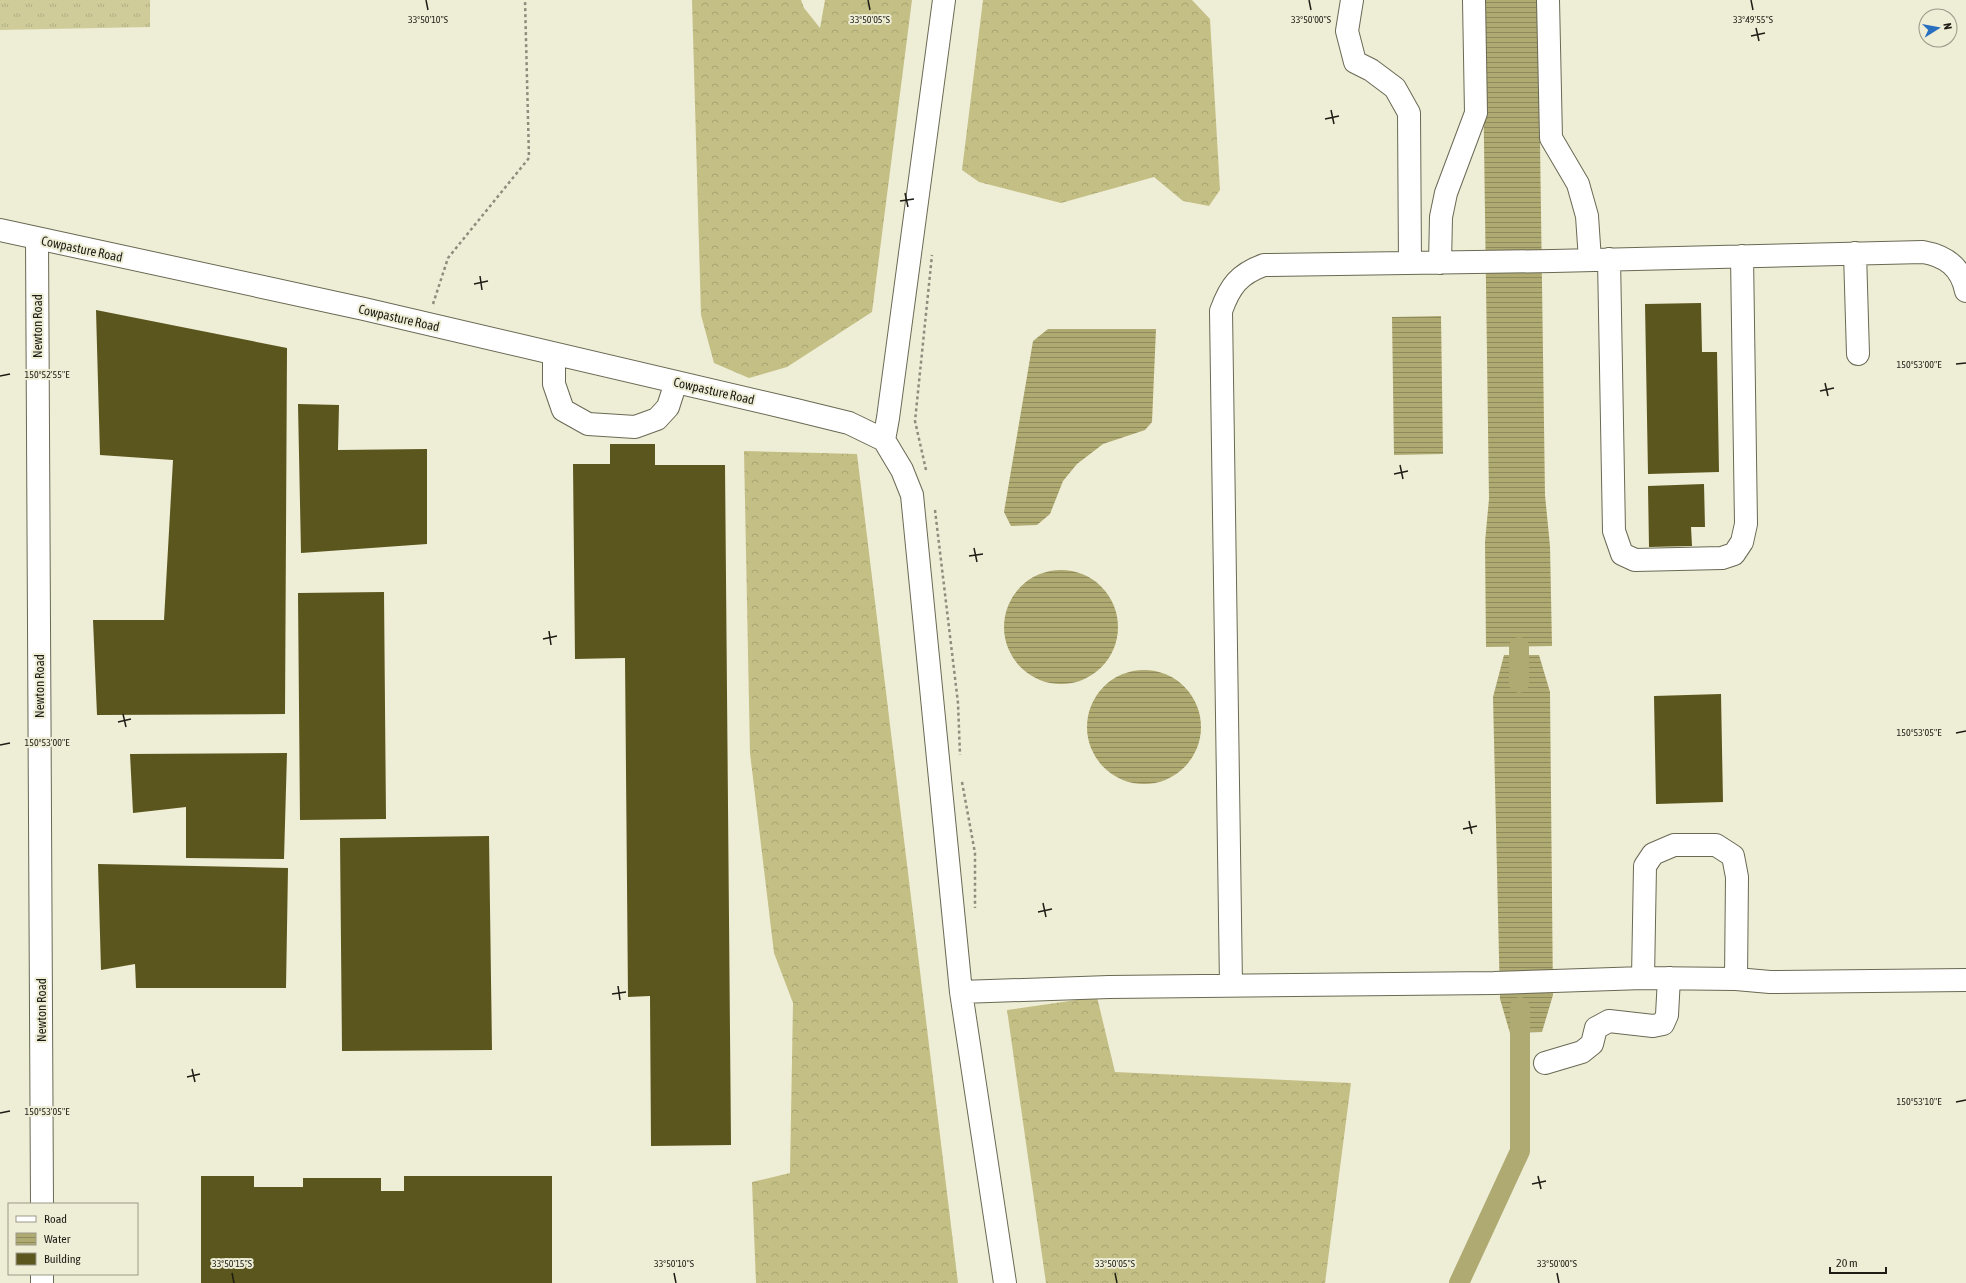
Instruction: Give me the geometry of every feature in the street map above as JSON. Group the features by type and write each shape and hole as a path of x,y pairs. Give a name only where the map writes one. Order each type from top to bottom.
{"street":[{"path":"944,0 884,440 902,470 912,495 961,992 1005,1283"},
{"path":"1352,0 1347,31 1355,62 1371,70 1395,88 1410,114 1410,263"},
{"path":"1440,263 1441,217 1446,193 1476,113 1474,0"},
{"path":"1548,0 1551,138 1578,184 1599,260 1614,531 1622,554 1635,560 1722,558 1734,554 1742,542 1746,524 1742,256"},
{"name":"Cowpasture Road","path":"0,230 426,324 796,410 849,424 884,440"},
{"name":"Newton Road","path":"37,239 42,1203"},
{"path":"1231,985 1221,311 1227,292 1247,271 1264,265 1553,261 1924,252 1938,255 1949,261 1958,269 1966,290"},
{"path":"1855,253 1858,354"},
{"path":"554,354 554,384 563,410 588,424 635,427 658,419 668,407 676,382"},
{"path":"1643,978 1645,866 1652,854 1674,846 1690,844 1716,845 1733,856 1737,877 1736,979"},
{"path":"961,992 1231,985 1494,983 1643,978 1736,979 1770,982 1966,980"},
{"path":"1545,1063 1582,1052 1592,1044 1596,1028 1609,1021 1653,1026 1663,1024 1667,1015 1670,978"}],"path":[{"path":"426,324 448,258 529,158 525,0"},
{"path":"926,472 915,421 932,252"},
{"path":"935,509 958,702 960,756"},
{"path":"962,779 975,853 975,914"}],"green space":[{"path":"0,0 150,0 150,27 0,30"},
{"path":"692,0 801,0 804,8 820,28 825,0 912,0 872,312 787,367 749,378 714,363 701,315"},
{"path":"983,0 1192,0 1210,19 1220,190 1209,206 1183,201 1154,177 1061,203 979,182 962,170"},
{"path":"744,451 857,454 958,1283 756,1283 752,1182 790,1173 793,1003 774,953 750,753"},
{"path":"1097,997 1115,1072 1351,1083 1325,1283 1046,1283 1007,1010"}],"water":[{"path":"1482,0 1538,0 1545,495 1550,546 1552,646 1486,647 1485,542 1489,499"},
{"path":"1441,316 1443,454 1394,455 1392,317"},
{"path":"1048,329 1156,329 1152,422 1145,430 1103,444 1077,464 1063,481 1050,514 1037,525 1011,526 1004,512 1033,341"},
{"path":"1061,570 1083,575 1101,587 1113,605 1118,627 1113,649 1101,667 1083,679 1061,684 1039,679 1021,667 1009,649 1004,627 1009,605 1021,587 1039,575"},
{"path":"1504,655 1539,655 1550,692 1553,995 1542,1032 1510,1033 1500,999 1493,697"},
{"path":"1144,670 1155,671 1166,675 1184,687 1196,705 1200,716 1200,738 1196,749 1184,767 1166,779 1155,783 1144,784 1133,783 1122,779 1104,767 1092,749 1088,738 1087,727 1088,716 1092,705 1104,687 1122,675 1133,671"}],"building":[{"path":"1701,303 1702,352 1717,352 1719,472 1648,474 1645,304"},
{"path":"96,310 287,348 285,714 97,715 93,620 164,620 173,460 100,455"},
{"path":"298,404 339,405 338,450 427,449 427,544 301,553"},
{"path":"610,444 655,444 655,465 725,465 731,1145 651,1146 650,996 628,997 625,658 575,659 573,464 610,464"},
{"path":"1704,484 1705,527 1691,527 1692,546 1649,547 1648,486"},
{"path":"384,592 386,819 300,820 298,593"},
{"path":"1721,694 1723,802 1656,804 1654,696"},
{"path":"287,753 284,859 186,858 186,807 133,813 130,754"},
{"path":"489,836 492,1050 342,1051 340,838"},
{"path":"98,864 288,868 286,988 136,988 135,964 101,970"},
{"path":"201,1176 254,1176 254,1187 303,1187 303,1178 381,1178 381,1191 404,1191 404,1176 552,1176 552,1283 201,1283"}],"waterway":[{"path":"1519,647 1519,683"},
{"path":"1459,1283 1520,1151 1520,1007"}]}
